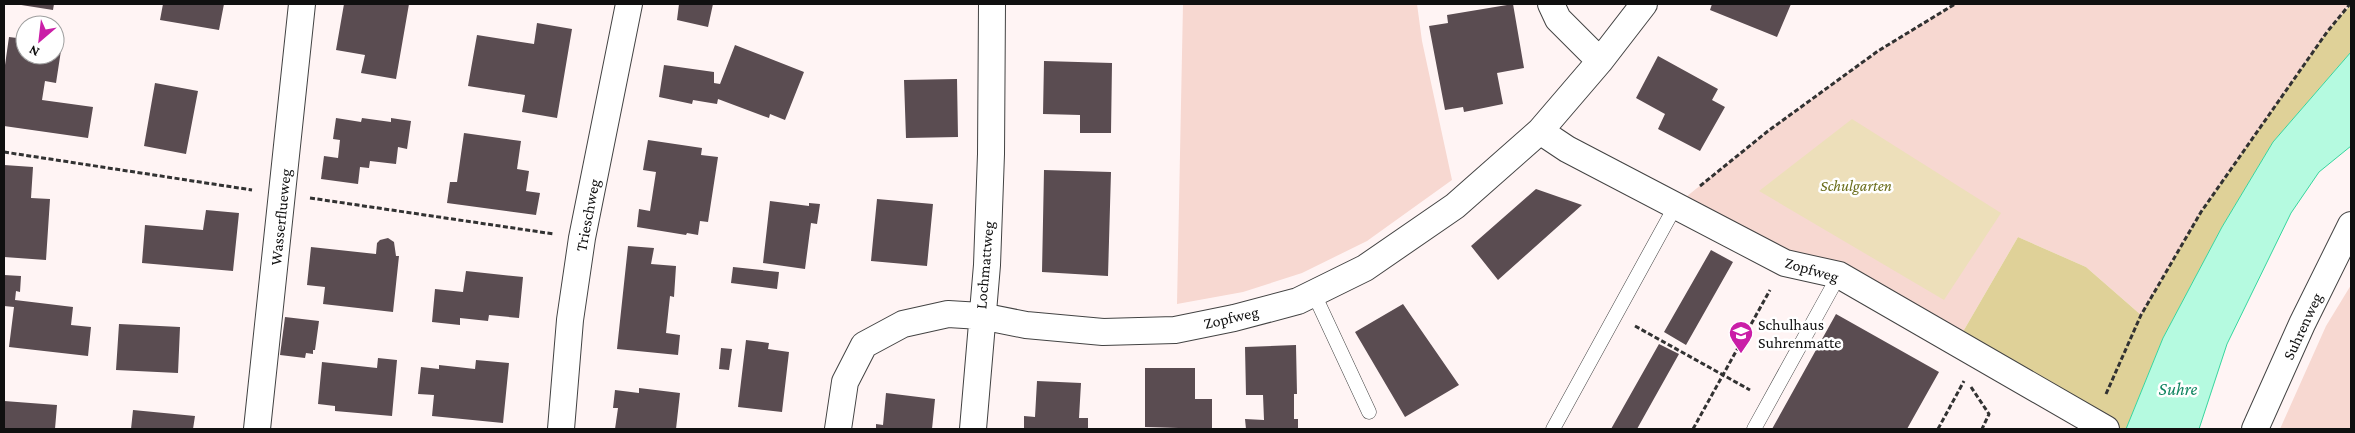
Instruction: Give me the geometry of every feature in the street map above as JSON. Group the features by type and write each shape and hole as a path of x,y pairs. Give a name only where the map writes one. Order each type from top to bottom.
{"street":[{"name":"Wasserflueweg","path":"257,429 302,4"},
{"name":"Trieschweg","path":"561,429 570,320 582,238 629,4"},
{"name":"Lochmattweg","path":"838,429 845,382 864,345 903,324 948,314 982,316 987,265 991,154 992,4"},
{"path":"1551,4 1558,19 1600,61"},
{"name":"Zopfweg","path":"982,316 1026,325 1103,332 1175,330 1234,318 1314,294 1365,268 1455,206 1540,131 1600,61 1644,4"},
{"name":"Zopfweg","path":"1540,131 1567,149 1785,263 1839,276 2096,427"},
{"name":"Suhrenweg","path":"2256,429 2302,324 2351,224"},
{"path":"973,429 982,316"}],"lane":[{"path":"1553,429 1676,205"},
{"path":"1754,429 1839,276"},
{"path":"1314,294 1369,412"}],"path":[{"path":"1676,205 1768,131 1870,56 1956,4"},
{"path":"2096,427 2141,315 2201,212 2327,32 2350,4"},
{"path":"1693,429 1785,263"},
{"path":"1616,315 1770,401"},
{"path":"1938,429 1966,379 1989,414 1982,429"}],"green space":[{"path":"1183,4 1417,4 1422,41 1452,180 1367,241 1302,273 1243,292 1177,304"},
{"path":"1955,4 2350,4 2327,32 2201,212 2141,315 2086,267 2018,237 1957,342 1676,205 1768,131 1878,51"},
{"name":"Schulgarten","path":"1852,119 2001,213 1944,300 1759,191"},
{"path":"2351,285 2351,429 2280,429 2326,326"}],"shaded area":[{"path":"2351,4 2351,52 2273,142 2222,227 2163,338 2126,429 2089,429 1957,342 2018,237 2086,267 2141,315 2201,212 2327,32"}],"water":[{"name":"Suhre","path":"2351,52 2351,146 2319,172 2291,213 2227,344 2199,429 2126,429 2163,338 2222,227 2273,142"}],"building":[{"path":"15,4 54,4 53,10"},
{"path":"163,4 224,4 219,30 160,20"},
{"path":"344,4 409,4 396,79 361,73 365,55 336,50"},
{"path":"679,4 713,4 708,27 677,20"},
{"path":"1513,4 1524,68 1497,73 1503,104 1464,112 1463,107 1445,110 1429,26 1448,23 1447,15"},
{"path":"1712,4 1791,4 1777,37 1710,10"},
{"path":"537,23 572,29 557,118 522,112 525,95 468,86 477,35 534,44"},
{"path":"9,37 15,38 15,65 59,65 56,83 45,81 42,100 93,107 88,138 4,126 4,72"},
{"path":"735,45 804,72 785,120 770,114 769,118 718,99 717,104 693,100 692,104 659,97 664,65 714,72 714,83 720,84"},
{"path":"1658,56 1718,89 1712,100 1725,107 1700,151 1658,129 1665,114 1636,98"},
{"path":"1044,61 1112,63 1111,133 1080,133 1080,115 1043,114"},
{"path":"957,79 958,137 906,138 904,80"},
{"path":"155,83 198,91 186,154 144,146"},
{"path":"336,118 361,122 362,118 391,122 391,118 411,121 407,149 398,147 396,164 370,161 369,168 360,167 358,184 321,179 324,156 338,158 340,140 333,139"},
{"path":"464,133 521,141 517,169 529,171 526,191 540,193 536,215 447,203 450,182 457,182"},
{"path":"648,140 702,148 701,155 718,157 708,222 700,221 698,235 687,233 686,235 637,227 639,209 650,211 656,172 643,170"},
{"path":"4,165 33,167 31,198 50,199 46,260 4,257"},
{"path":"1044,170 1111,172 1108,276 1042,272"},
{"path":"1536,189 1582,205 1498,280 1471,246"},
{"path":"877,199 933,204 927,266 871,261"},
{"path":"770,201 809,206 809,203 820,204 817,224 811,223 805,269 763,263"},
{"path":"206,210 239,213 233,271 142,263 145,225 203,230"},
{"path":"388,238 394,242 396,256 399,256 393,312 323,304 325,287 307,285 311,247 376,254 377,243"},
{"path":"628,246 654,248 651,264 676,266 674,297 670,296 666,333 680,335 678,355 617,349"},
{"path":"1711,250 1733,262 1686,345 1664,332"},
{"path":"733,267 779,272 777,289 731,283"},
{"path":"466,271 523,277 519,318 489,315 488,321 460,318 460,325 432,322 435,289 463,292"},
{"path":"4,275 21,276 20,292 16,291 15,300 73,307 71,325 91,327 88,356 9,347 14,307 4,306"},
{"path":"1403,304 1459,385 1405,417 1355,332"},
{"name":"Schulhaus Suhrenmatte","path":"1836,314 1939,372 1907,429 1772,429"},
{"path":"285,317 319,321 313,354 306,353 305,358 280,355"},
{"path":"119,324 180,327 178,373 116,370"},
{"path":"746,340 769,343 768,349 789,352 782,412 738,407"},
{"path":"1659,344 1679,354 1637,429 1611,429"},
{"path":"1296,345 1297,394 1294,394 1294,419 1298,419 1298,429 1246,429 1245,419 1264,420 1263,395 1246,395 1245,347"},
{"path":"721,348 732,349 729,370 719,369"},
{"path":"378,358 397,360 392,416 335,411 335,406 318,404 322,362 377,368"},
{"path":"476,360 509,363 503,423 432,416 434,395 418,394 421,367 439,369 439,365 475,369"},
{"path":"1145,368 1195,368 1195,399 1212,399 1212,429 1145,427"},
{"path":"1037,381 1081,383 1079,418 1088,418 1088,429 1024,429 1024,416 1035,417"},
{"path":"639,388 680,393 676,429 615,429 618,408 613,408 615,390 639,393"},
{"path":"886,393 935,399 932,429 876,429 876,424 883,425"},
{"path":"4,401 57,405 55,429 4,429"},
{"path":"133,410 195,416 193,429 131,429"}],"place":[{"name":"Schulhaus Suhrenmatte","path":"1741,354"}]}
